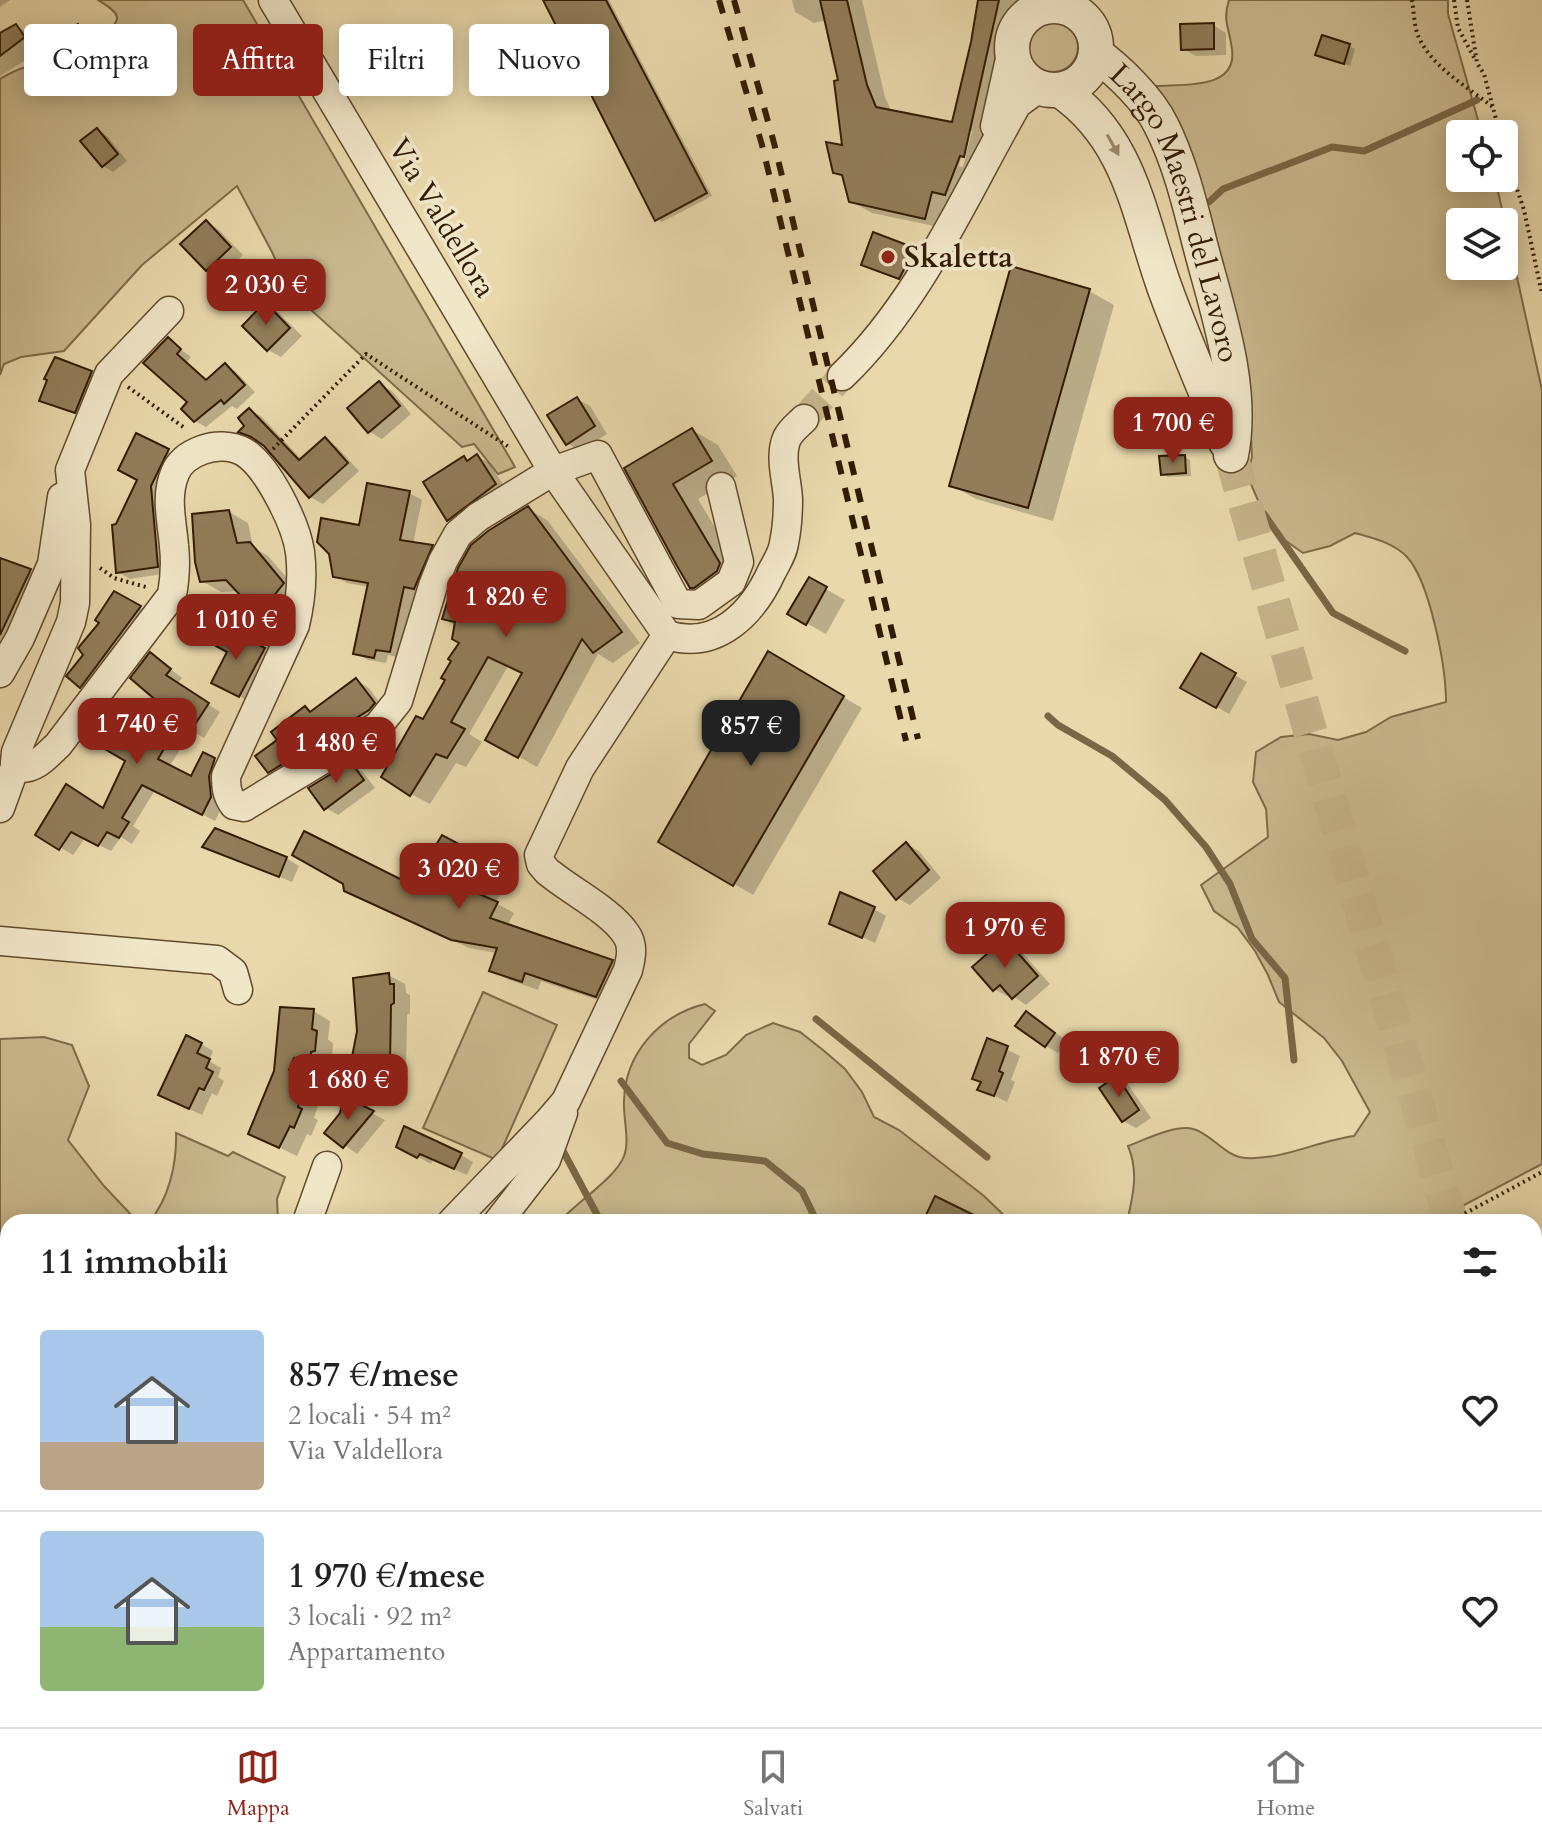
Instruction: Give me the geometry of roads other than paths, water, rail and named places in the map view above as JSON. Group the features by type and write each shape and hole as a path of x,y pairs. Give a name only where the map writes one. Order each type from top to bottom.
{"street":[{"name":"Via Valdellora","path":"273,0 553,471 667,635"},
{"name":"Largo Maestri del Lavoro","path":"1049,89 1068,88 1084,78 1096,54 1092,31 1070,4 1041,8 1018,24 1019,73 1049,89 1081,104 1106,132 1127,171 1165,287 1231,455 1236,430 1231,381 1216,307 1186,191 1161,123 1119,71 1096,54"},
{"path":"988,154 1018,24"},
{"path":"842,376 858,360 929,263 1017,104 1049,89"},
{"path":"0,673 20,638 52,564 60,505 70,470 109,374 169,311"},
{"path":"504,1214 546,1160 566,1101 628,970 632,952 627,935 605,914 547,871 539,855 580,768 667,635 696,639 724,632 752,606 765,587 784,545 788,501 785,443 792,430 804,419"},
{"path":"16,764 28,768 58,745 172,595 175,574 170,490 183,461 210,447 233,448 258,464 282,502 300,551 302,600 286,647 226,776 226,791 230,799 234,805 244,807 378,726 398,701 443,561 458,534 478,517 553,471 598,455 678,604 699,605 731,582 739,562 721,487"},
{"path":"0,808 16,764 16,752 71,622 75,593 75,510 70,470"},
{"path":"0,941 217,960 233,972 238,990"},
{"path":"460,1214 566,1101"},
{"path":"310,1214 327,1166"}],"waterway":[{"path":"1209,202 1223,189 1332,147 1364,151 1477,100"},
{"path":"1264,514 1333,613 1405,651"},
{"path":"1048,716 1112,756 1165,800 1206,847 1230,884 1252,939 1285,978 1294,1060"},
{"path":"816,1019 987,1157"},
{"path":"621,1081 667,1143 703,1154 765,1161 802,1191 813,1214"},
{"path":"562,1149 597,1214"}],"tunnel":[{"path":"804,419 842,376"},
{"path":"1231,455 1449,1214"}],"railway":[{"path":"719,0 762,145 906,741"},
{"path":"734,0 774,143 918,739"}],"place":[{"name":"Skaletta","path":"888,257"}]}
